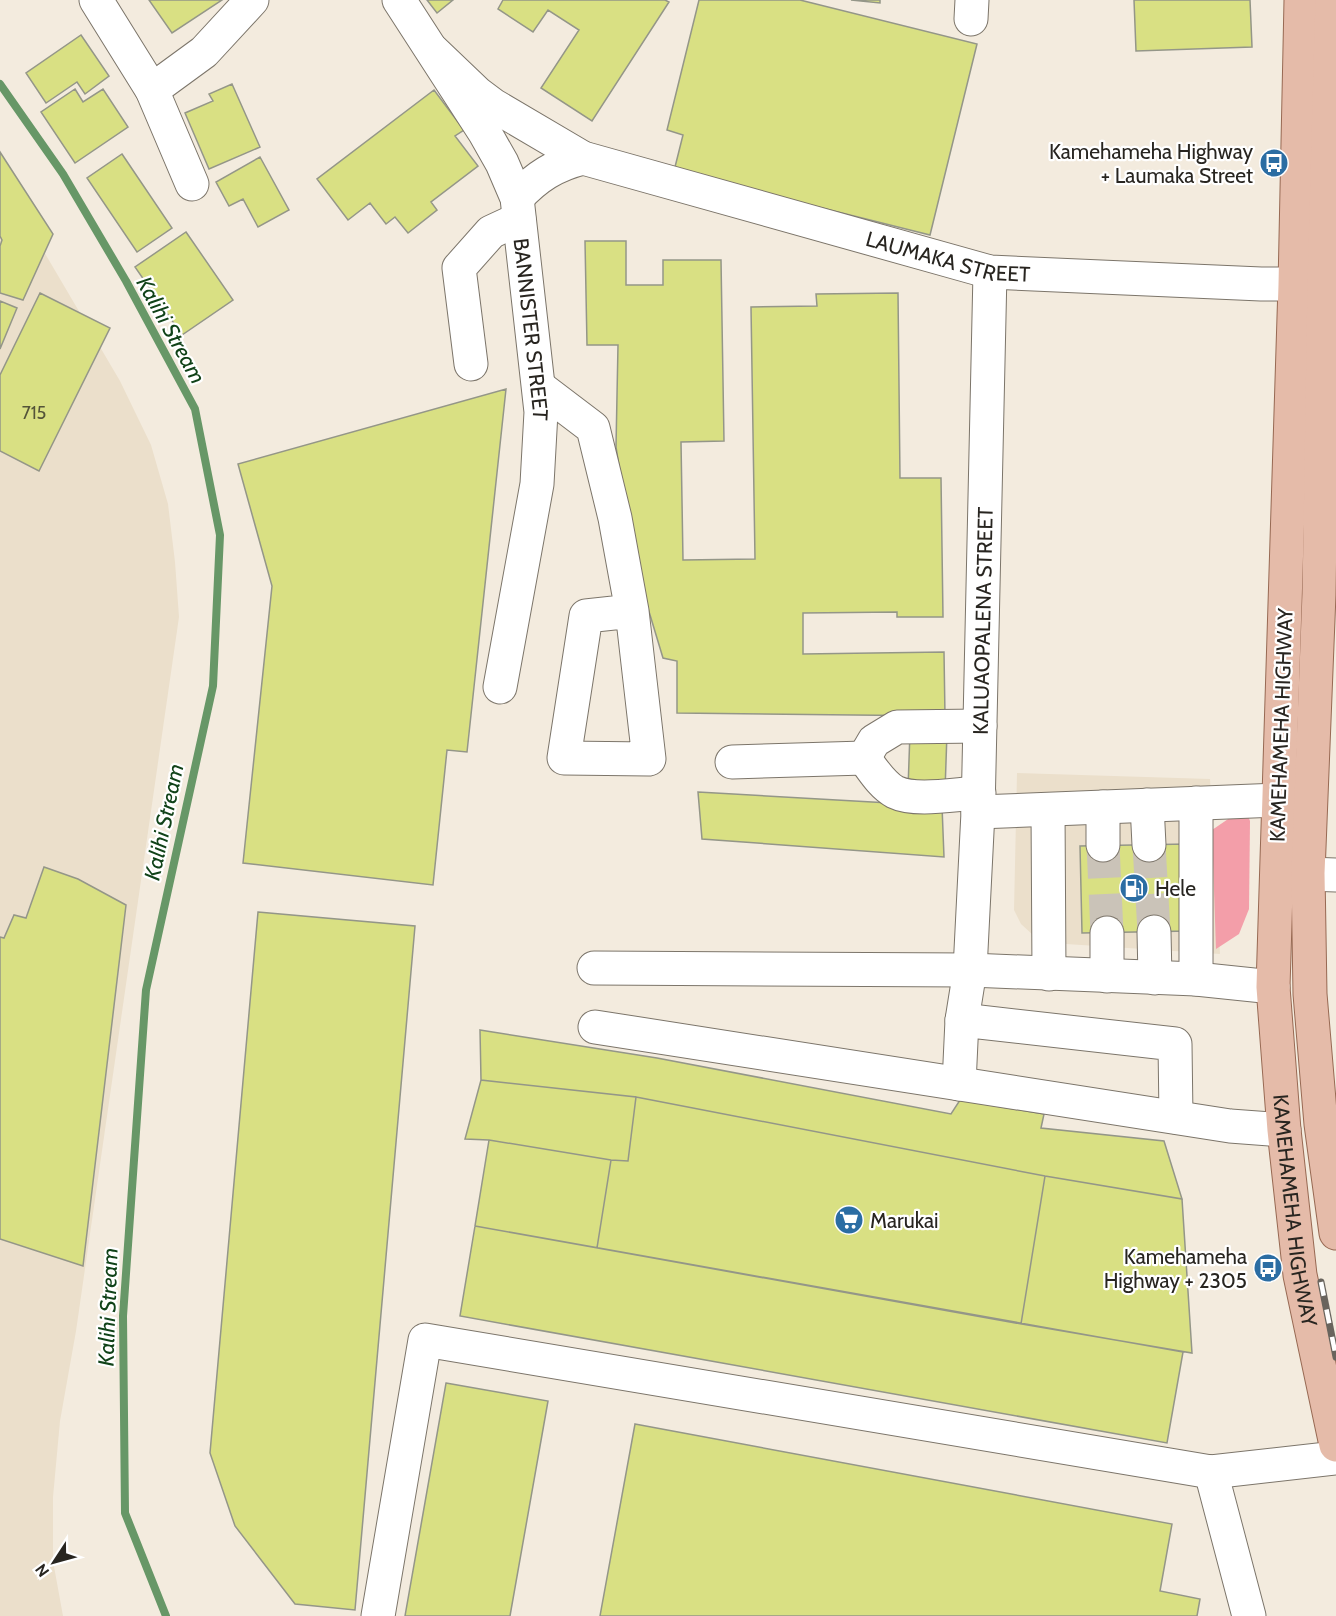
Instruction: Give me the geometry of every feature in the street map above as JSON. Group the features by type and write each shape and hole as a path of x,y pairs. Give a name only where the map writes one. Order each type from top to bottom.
{"main road":[{"name":"KAMEHAMEHA HIGHWAY","path":"1301,0 1319,594 1307,873 1310,994 1321,1124 1336,1233"},
{"name":"KAMEHAMEHA HIGHWAY","path":"1332,0 1309,285 1278,800 1307,873 1273,987 1284,1130 1300,1275 1336,1445"}],"street":[{"path":"96,0 152,90 192,183"},
{"path":"152,90 204,52 252,0"},
{"name":"BANNISTER STREET","path":"399,0 485,133 502,163 518,208 541,412 537,484 500,687"},
{"name":"LAUMAKA STREET","path":"433,51 493,105 583,158 990,272 1309,285"},
{"path":"471,364 459,268 490,232 518,208 538,177 564,163 583,158"},
{"name":"KALUAOPALENA STREET","path":"959,1084 962,1020 970,970 978,802 990,272"},
{"path":"539,387 593,428 615,518 632,611 649,759 564,758 586,616 632,611"},
{"path":"864,758 874,741 897,727 980,726"},
{"path":"732,762 864,758"},
{"path":"864,758 880,780 894,792 910,797 1048,810 1278,800"},
{"path":"1196,803 1196,979"},
{"path":"1147,806 1149,845"},
{"path":"1103,807 1103,845"},
{"path":"1048,810 1049,974"},
{"path":"1154,932 1155,978"},
{"path":"1107,933 1107,976"},
{"path":"594,968 970,970 1196,979 1273,987"},
{"path":"962,1020 1175,1044 1176,1117"},
{"path":"595,1027 1230,1126 1284,1130"},
{"path":"378,1616 425,1340 1211,1472 1336,1458"},
{"path":"1211,1472 1248,1616"}],"shaded area":[{"path":"0,177 120,381 151,445 168,504 179,617 76,1331 60,1421 53,1497 53,1561 63,1616 0,1616"},
{"path":"1017,773 1210,779 1220,954 1066,944 1033,935 1021,924 1014,910"},
{"path":"1246,811 1250,821 1249,909 1239,934 1216,949 1212,830 1237,813"}],"building":[{"path":"149,0 222,0 172,33"},
{"path":"427,0 453,0 437,13"},
{"path":"503,0 665,0 669,2 592,121 541,88 579,30 548,10 533,32 498,9"},
{"path":"699,0 800,0 977,44 930,235 674,171 683,135 667,130"},
{"path":"851,0 880,0 880,3"},
{"path":"1134,0 1250,0 1252,47 1136,51"},
{"path":"81,35 109,76 85,94 77,82 46,103 26,73"},
{"path":"232,84 260,147 209,169 185,113 213,101 209,94"},
{"path":"75,89 83,102 103,89 128,127 75,163 41,112"},
{"path":"434,90 464,130 455,136 478,166 431,202 437,210 408,233 395,217 386,224 370,203 348,220 317,179"},
{"path":"0,152 53,234 23,300 0,293 2,240 0,236"},
{"path":"122,154 172,228 137,252 87,178"},
{"path":"260,157 289,210 258,227 243,199 229,206 216,182"},
{"path":"186,232 233,300 182,335 135,267"},
{"path":"585,241 626,241 626,285 663,285 663,260 721,260 724,441 681,442 683,560 755,559 751,307 817,306 816,294 898,293 900,478 941,478 943,617 897,617 897,612 803,613 803,654 944,652 945,716 677,713 677,661 663,658 635,565 616,447 618,345 587,345"},
{"path":"40,293 110,328 39,471 0,451 0,375"},
{"path":"0,301 17,308 0,349"},
{"path":"506,389 467,752 447,750 433,885 243,863 272,586 238,464"},
{"path":"910,732 947,733 945,791 908,789"},
{"path":"698,792 942,806 944,857 702,839"},
{"name":"Hele","path":"1187,844 1189,931 1082,933 1080,846"},
{"path":"44,867 78,879 126,905 83,1266 0,1239 0,937 4,938 14,915 26,918"},
{"path":"258,912 415,926 355,1610 295,1604 235,1526 210,1453"},
{"path":"480,1030 657,1058 951,1114 960,1100 1044,1114 1041,1128 1164,1141 1182,1199 1045,1176 636,1097 481,1080"},
{"path":"481,1080 636,1097 628,1161 489,1140 465,1139"},
{"path":"636,1097 1045,1176 1021,1324 597,1248 611,1160 628,1161"},
{"path":"489,1140 611,1160 597,1248 475,1226"},
{"path":"1045,1176 1182,1199 1192,1353 1021,1324"},
{"path":"475,1226 1183,1352 1167,1443 460,1316"},
{"path":"446,1383 548,1401 510,1616 405,1616"},
{"path":"635,1424 1172,1524 1160,1591 1200,1599 1197,1616 600,1616"}],"waterway":[{"name":"Kalihi Stream","path":"0,84 63,174 126,281 195,409 220,535 213,686 146,990 123,1316 125,1513 166,1616"}],"tunnel":[{"path":"1103,845 1107,933"},
{"path":"1149,845 1154,932"}],"railway":[{"path":"1321,1282 1336,1357"}],"place":[{"name":"Kamehameha Highway + Laumaka Street","path":"1274,163"},
{"name":"Hele","path":"1134,888"},
{"name":"Marukai","path":"849,1220"},
{"name":"Kamehameha Highway + 2305","path":"1268,1268"}]}
